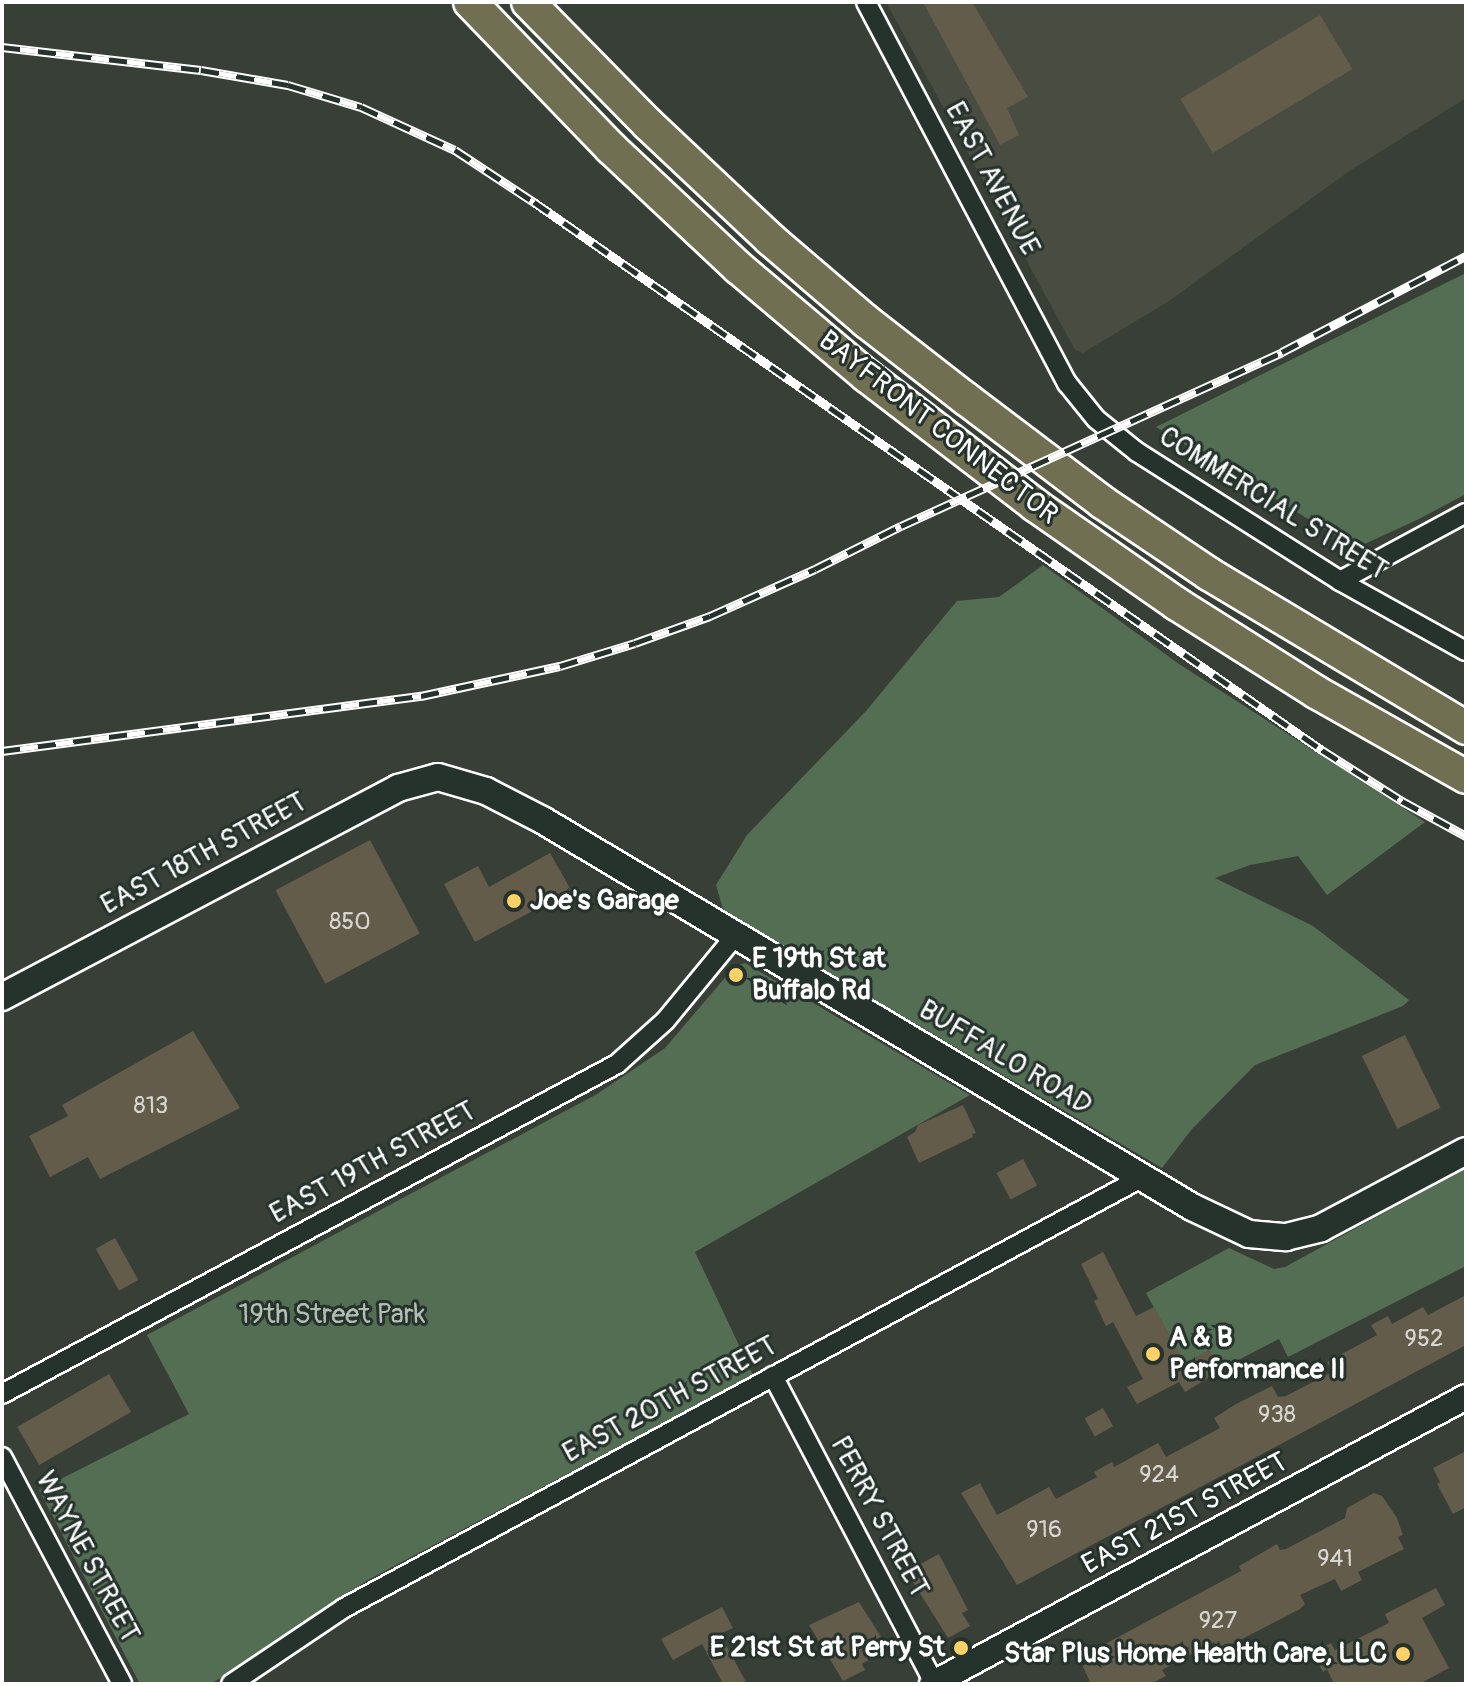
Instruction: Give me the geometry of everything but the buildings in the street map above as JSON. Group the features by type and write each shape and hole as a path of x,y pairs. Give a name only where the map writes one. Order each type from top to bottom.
{"highway":[{"name":"BAYFRONT CONNECTOR","path":"470,2 623,159 739,268 867,376 1035,505 1177,604 1316,692 1466,777"},
{"name":"BAYFRONT CONNECTOR","path":"528,2 648,124 770,239 867,322 966,399 1102,502 1209,574 1466,728"}],"main road":[{"name":"BUFFALO ROAD","path":"438,777 486,791 544,821 1192,1207 1249,1234 1286,1237 1321,1228 1466,1151"},
{"name":"EAST 18TH STREET","path":"2,997 398,788 438,777"}],"street":[{"name":"EAST AVENUE","path":"866,2 1067,383"},
{"name":"COMMERCIAL STREET","path":"1067,383 1096,419 1137,452 1340,581 1466,651"},
{"path":"1340,581 1466,513"},
{"name":"EAST 19TH STREET","path":"2,1394 617,1064 665,1021 735,936"},
{"name":"EAST 20TH STREET","path":"231,1684 344,1608 1143,1177"},
{"name":"PERRY STREET","path":"773,1376 934,1684"},
{"name":"EAST 21ST STREET","path":"934,1684 1466,1397"},
{"name":"WAYNE STREET","path":"2,1457 122,1684"}],"shaded area":[{"path":"886,2 1466,2 1466,98 1351,170 1169,301 1083,353 1075,350"}],"green space":[{"path":"1466,273 1466,494 1419,519 1356,548 1156,427"},
{"path":"1043,565 1179,664 1425,822 1327,895 1298,856 1250,865 1215,878 1313,926 1409,1000 1403,1006 1255,1065 1192,1129 1162,1168 762,934 723,909 716,885 747,835 866,711 957,601 999,597"},
{"name":"19th Street Park","path":"745,963 970,1095 695,1252 753,1375 368,1580 211,1684 140,1684 39,1490 189,1414 147,1335 597,1094 665,1048 735,966"},
{"path":"1466,1168 1466,1266 1288,1357 1279,1339 1219,1370 1209,1350 1185,1364 1146,1293 1229,1248 1274,1269 1285,1267"}],"railway":[{"path":"2,47 201,70 288,85 361,107 455,150 1322,750 1402,801 1466,836"},
{"path":"2,751 421,696 560,666 635,643 710,616 815,569 901,526 1282,352 1466,256"}],"place":[{"name":"Joe's Garage","path":"514,901"},
{"name":"E 19th St at Buffalo Rd","path":"736,975"},
{"name":"A & B Performance II","path":"1153,1354"},
{"name":"E 21st St at Perry St","path":"961,1648"},
{"name":"Star Plus Home Health Care, LLC","path":"1403,1654"}]}
